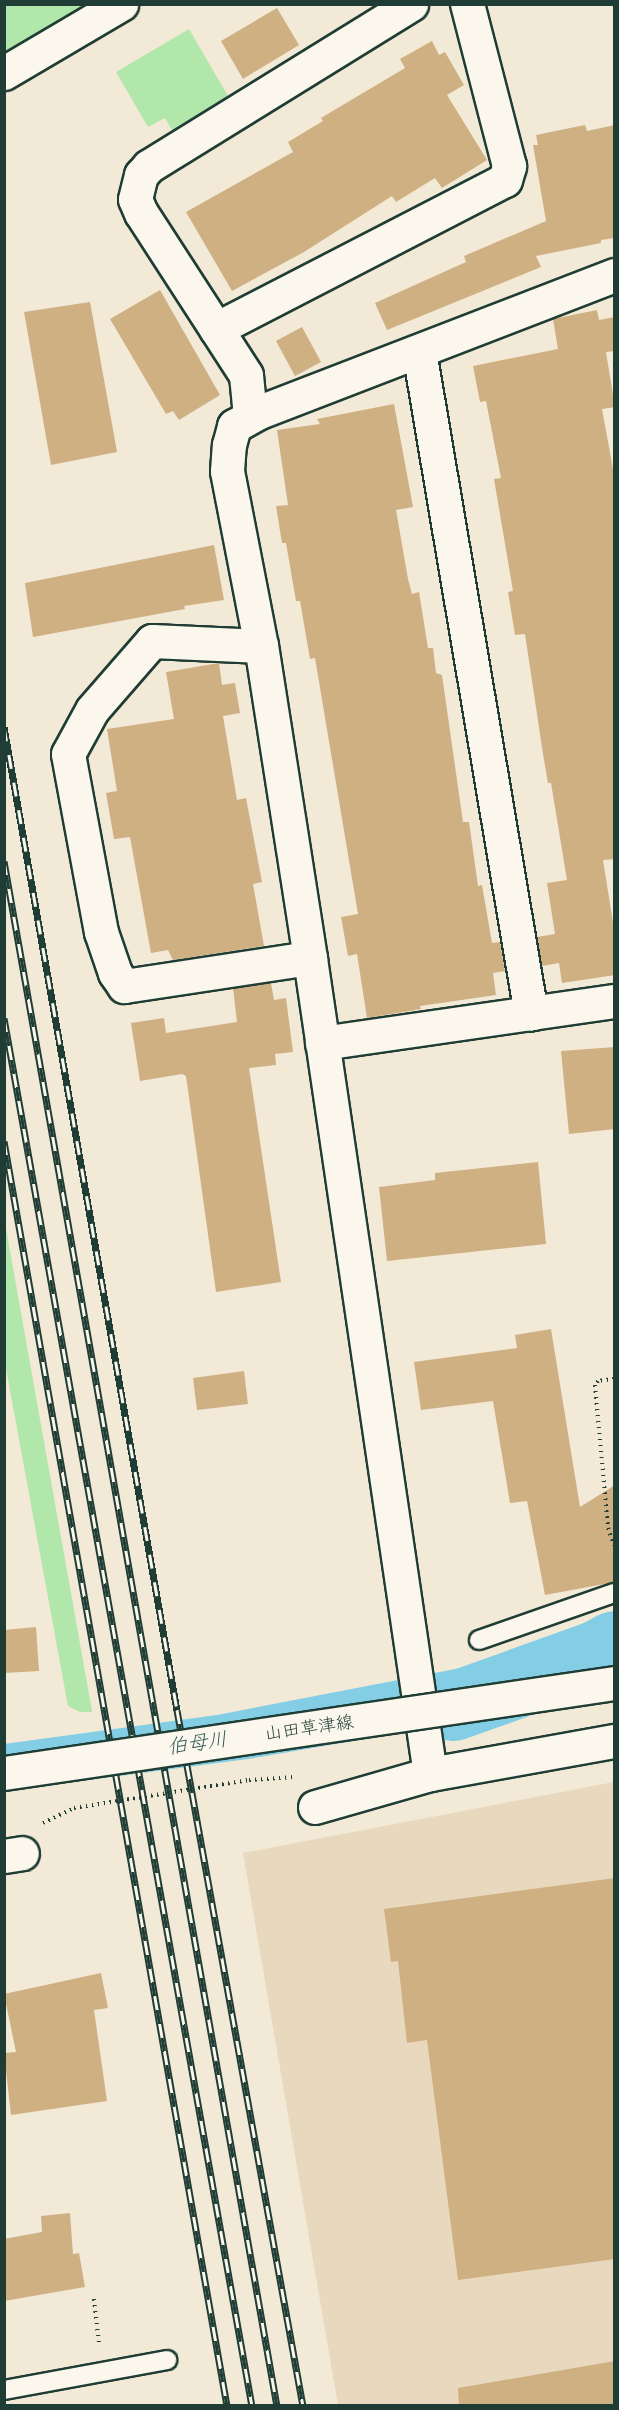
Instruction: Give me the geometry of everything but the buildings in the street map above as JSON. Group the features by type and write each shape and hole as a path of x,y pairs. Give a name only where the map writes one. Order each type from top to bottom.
{"street":[{"path":"4,73 121,4"},
{"path":"250,416 246,375 141,213 135,199 141,175 149,166 411,4"},
{"path":"216,329 505,180 509,166 467,4"},
{"path":"430,1774 310,958 261,646 227,471 234,426 250,416 615,274"},
{"path":"419,351 531,1014"},
{"path":"261,646 152,641 92,710 68,754 101,932 115,973 124,986 310,958"},
{"path":"322,1043 615,1001"},
{"name":"山田草津線","path":"4,1773 615,1683"},
{"path":"315,1807 430,1774 615,1741"}],"lane":[{"path":"479,1640 615,1593"},
{"path":"4,2390 167,2361"}],"path":[{"path":"615,1379 598,1381 595,1385 608,1528 615,1545"},
{"path":"75,1808 249,1780 293,1777"},
{"path":"94,2299 103,2372"}],"shaded area":[{"path":"614,1782 614,2405 338,2405 243,1853"}],"green space":[{"path":"5,4 87,4 87,5 5,51"},
{"path":"189,29 228,96 172,130 165,118 148,127 116,72"},
{"path":"5,1223 92,1712 80,1712 68,1706 5,1363"}],"water":[{"path":"528,1655 537,1677 530,1704 476,1720 248,1759 5,1791 4,1744 217,1715"}],"waterway":[{"name":"伯母川","path":"453,1706 598,1654 614,1645"}],"railway":[{"path":"4,727 177,1710 303,2406"},
{"path":"4,861 277,2406"},
{"path":"4,1018 252,2406"},
{"path":"4,1141 227,2406"}]}
